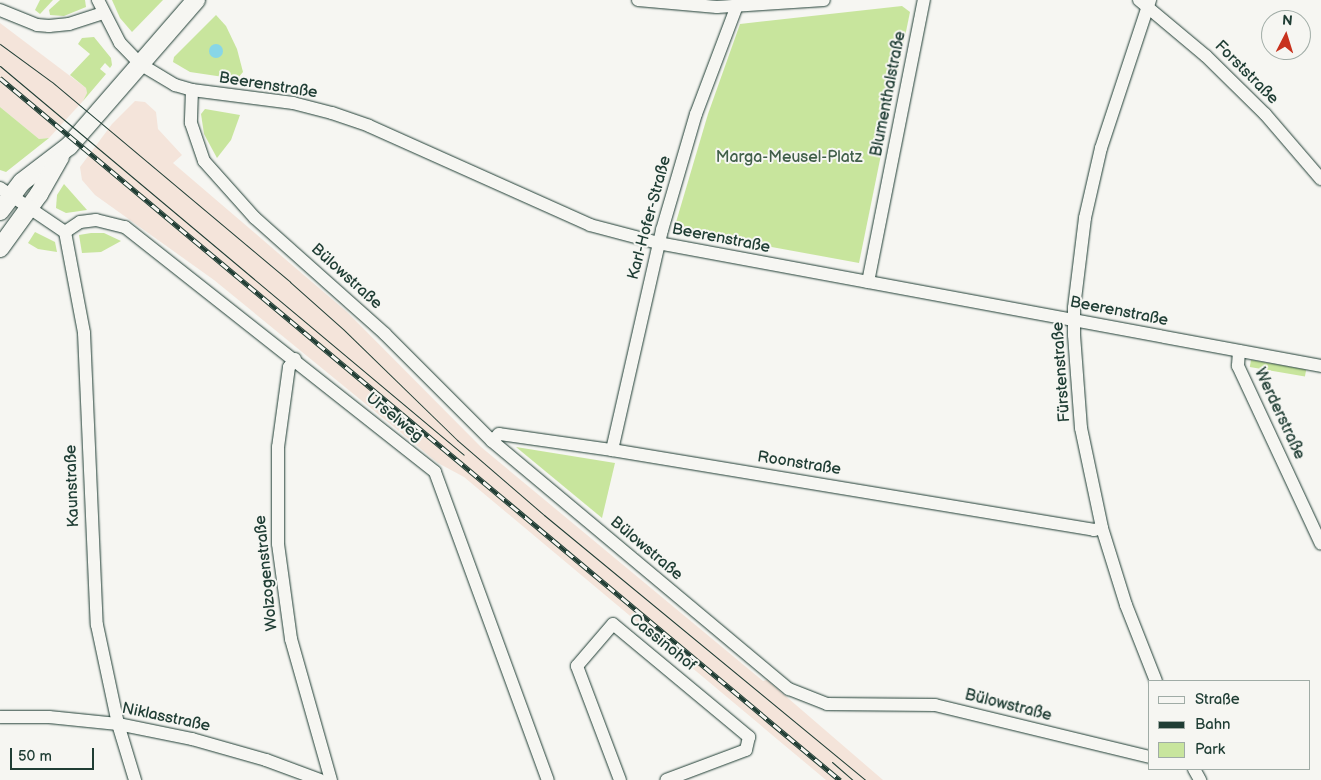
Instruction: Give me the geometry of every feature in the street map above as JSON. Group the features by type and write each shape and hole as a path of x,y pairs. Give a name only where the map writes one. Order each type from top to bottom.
{"main road":[{"path":"0,248 29,207 62,152 196,0"},
{"path":"0,211 6,192 62,152"}],"street":[{"name":"Beerenstraße","path":"98,0 102,13 120,43 140,64 161,78 192,90 293,104 332,113 369,126 555,211 658,243 1321,366"},
{"path":"638,0 681,6 824,0"},
{"name":"Blumenthalstraße","path":"868,282 924,0"},
{"name":"Forststraße","path":"1146,2 1206,56 1258,107 1321,179"},
{"name":"Fürstenstraße","path":"1146,2 1101,148 1085,218 1074,319 1081,428 1102,528 1126,604 1156,680"},
{"name":"Karl-Hofer-Straße","path":"612,450 658,243 696,114 737,3"},
{"path":"0,10 37,25 49,26 69,24 102,13"},
{"name":"Bülowstraße","path":"192,90 190,112 194,138 216,177 255,218 385,334 492,440 755,662 790,689 809,699 827,704 935,705 1148,757"},
{"path":"6,192 65,232"},
{"name":"Urselweg","path":"65,232 80,222 96,220 125,227 435,472 548,780"},
{"name":"Kaunstraße","path":"65,232 84,333 97,625 118,724 135,780"},
{"name":"Werderstraße","path":"1239,351 1238,366 1321,544"},
{"name":"Wolzogenstraße","path":"295,360 289,367 278,447 278,544 291,639 331,780"},
{"name":"Roonstraße","path":"492,440 499,434 612,450 1085,528 1102,528"},
{"name":"Cassinohof","path":"620,780 577,666 613,624 750,737 746,750 666,780"},
{"name":"Niklasstraße","path":"0,717 48,716 118,724 192,739 266,760 320,780"}],"shaded area":[{"path":"0,23 86,88 87,93 83,101 49,138 39,139 0,107"},
{"path":"135,101 145,102 156,112 158,129 182,155 173,163 347,312 481,447 763,681 767,680 883,780 826,780 464,477 438,463 214,280 95,195 82,180 80,167 112,124"}],"green space":[{"path":"40,0 53,0 40,14 35,10"},
{"path":"60,0 85,0 86,7 64,16 50,15 49,10"},
{"path":"112,0 163,0 132,32 120,18"},
{"name":"Marga-Meusel-Platz","path":"902,6 910,12 859,263 674,229 708,114 740,24"},
{"path":"216,15 226,26 237,49 243,72 237,79 190,72 173,62 174,57"},
{"path":"94,37 111,58 112,65 110,68 105,63 100,69 106,74 83,101 87,93 86,88 70,75 90,54 78,44 82,38"},
{"path":"0,107 39,139 49,138 6,172 0,170"},
{"path":"205,109 240,115 231,140 217,158 204,134 201,114"},
{"path":"64,184 87,210 66,213 56,208 57,195"},
{"path":"35,232 55,242 57,252 38,249 28,243"},
{"path":"104,233 121,241 101,252 82,253 79,235"},
{"path":"1251,360 1306,370 1305,377 1250,367"},
{"path":"516,447 615,463 602,518"}],"water":[{"path":"213,44 219,44 223,51 219,58 213,58 209,54 209,48"}],"tram line":[{"path":"0,44 52,82 290,282 344,330 457,440 544,515 865,780"},
{"path":"0,66 464,455"},
{"path":"832,762 853,780"}],"railway":[{"path":"0,78 840,780"}]}
